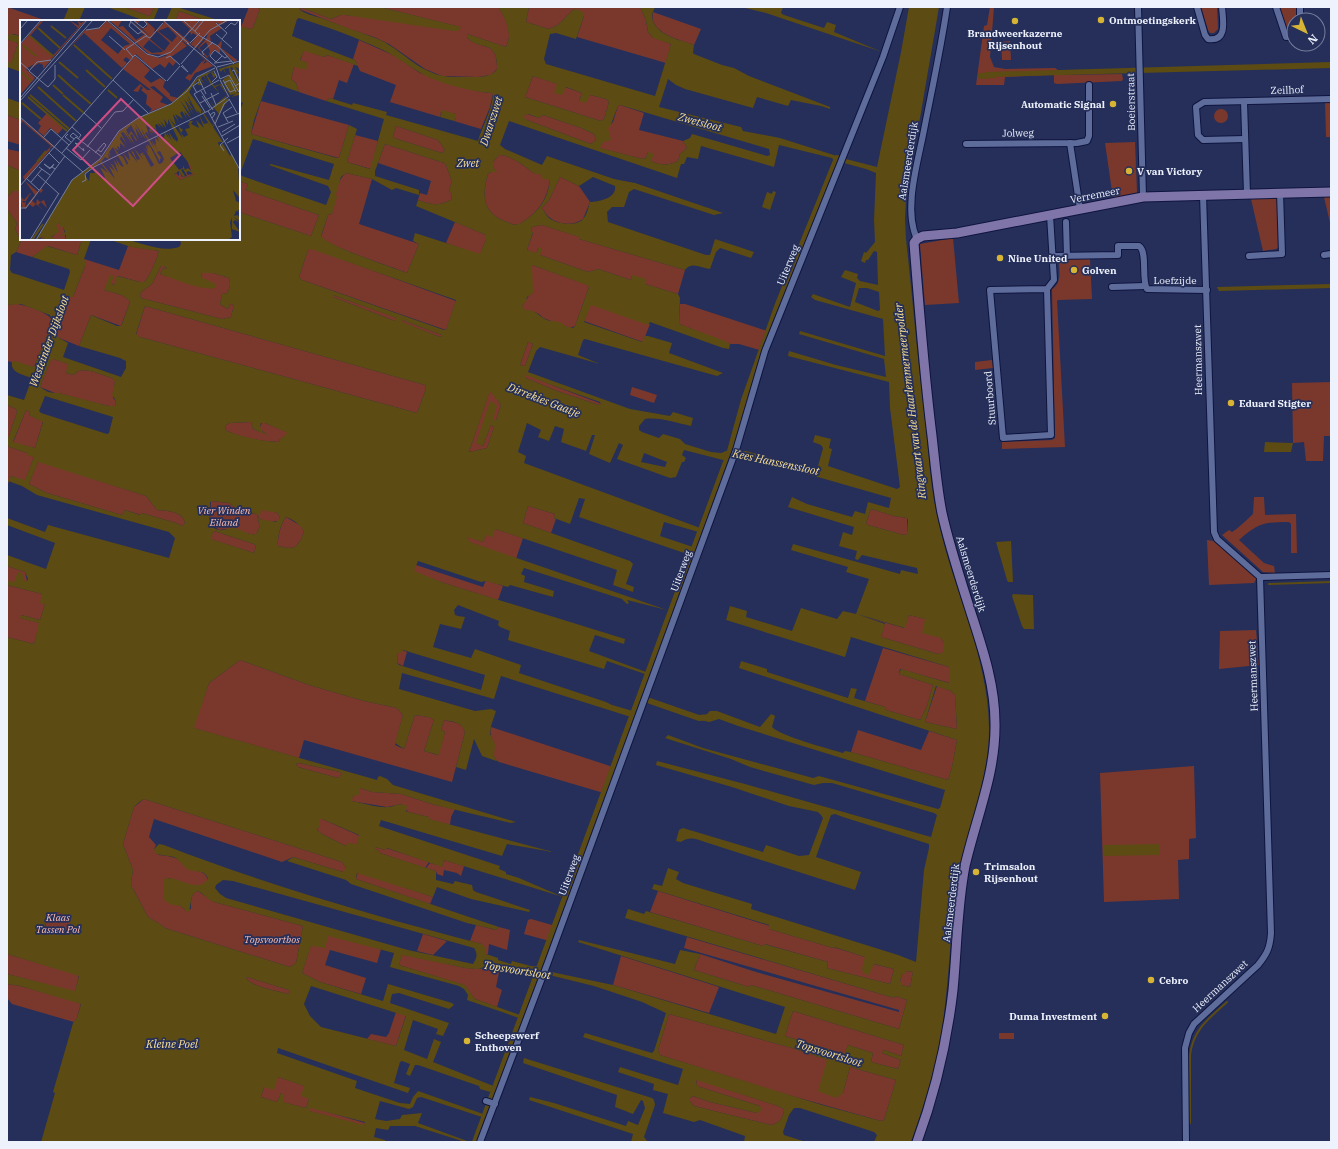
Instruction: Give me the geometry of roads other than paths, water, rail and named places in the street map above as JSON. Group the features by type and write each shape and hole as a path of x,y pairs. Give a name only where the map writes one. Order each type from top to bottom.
{"street":[{"name":"Uiterweg","path":"480,1142 493,1103 545,968 735,452 765,351 883,57 900,7"},
{"name":"Aalsmeerderdijk","path":"917,1142 940,1067 946,1037 952,991 960,900 966,866 988,783 994,747 995,722 992,683 950,544 942,511 929,413 914,243 916,239 912,221 913,188 947,7"},
{"name":"Boeierstraat","path":"1138,7 1143,197"},
{"path":"1197,7 1205,35 1208,39 1214,40 1219,38 1222,34 1222,7"},
{"path":"1276,7 1286,37"},
{"name":"Jolweg","path":"966,144 1085,142 1089,139 1089,85"},
{"name":"Zeilhof","path":"1245,139 1203,140 1198,135 1196,107 1204,102 1331,99"},
{"path":"1244,102 1247,193"},
{"path":"1070,143 1080,209"},
{"name":"Verremeer","path":"916,239 923,236 957,233 1143,197 1247,193 1331,192"},
{"path":"1249,256 1282,254 1280,193"},
{"name":"Heermanszwet","path":"1186,1142 1185,1048 1189,1034 1194,1024 1258,965 1266,955 1271,945 1260,577 1217,539 1214,532 1204,195"},
{"name":"Stuurboord","path":"1047,288 990,290 1003,438 1052,435 1047,288 1054,280 1050,215"},
{"path":"1066,222 1067,256"},
{"name":"Loefzijde","path":"1053,256 1118,255 1118,246 1139,246 1143,251 1145,286"},
{"path":"1324,255 1331,254"},
{"name":"Loefzijde","path":"1112,287 1145,286 1147,289 1151,290 1206,290"},
{"path":"1260,577 1331,575"},
{"path":"486,1101 493,1103"}],"water":[{"path":"69,7 85,7 79,20 63,20"},
{"path":"107,7 124,7 149,16 151,15 154,7 159,7 153,20 142,20"},
{"path":"172,7 180,7 218,20 204,20 179,11 175,20 166,20"},
{"name":"Kleine Poel","path":"256,7 380,7 461,27 458,31 454,31 345,15 331,19 302,8 299,9 310,15 373,37 389,45 418,65 438,75 479,77 495,72 497,69 496,59 491,49 471,41 467,37 467,34 506,47 509,38 508,29 504,17 498,7 529,7 526,22 549,29 558,25 574,9 584,13 576,39 556,33 550,34 544,59 546,64 655,96 671,44 653,38 648,32 646,20 640,7 655,7 652,16 657,28 668,36 694,45 694,54 734,68 749,76 830,107 830,109 791,100 788,106 757,97 753,108 685,89 668,79 659,107 741,127 743,131 780,138 840,157 838,162 834,161 832,158 779,145 774,167 701,146 698,159 687,157 684,164 681,164 677,178 509,121 500,145 505,149 542,165 547,156 614,179 635,183 723,213 714,215 634,189 629,192 624,207 612,207 607,212 608,222 706,255 710,255 715,239 754,252 751,258 720,248 716,252 710,269 693,265 687,267 685,270 579,239 579,237 542,225 532,227 531,231 533,232 527,250 536,253 539,247 542,249 540,255 588,272 598,269 631,280 632,275 646,279 645,284 678,294 680,298 679,324 730,344 729,349 723,348 650,322 648,325 591,305 584,322 642,342 645,336 648,336 672,343 669,353 723,373 717,376 585,339 583,340 578,355 600,364 540,347 536,351 528,372 630,409 670,416 673,412 693,418 691,426 663,420 645,419 639,426 639,430 659,438 663,434 680,439 685,444 711,452 721,453 731,449 732,451 727,461 684,450 682,455 686,458 684,462 682,462 676,477 670,478 617,459 623,445 619,443 610,463 589,454 595,435 592,435 586,451 561,442 564,429 555,426 549,441 538,437 541,430 527,423 518,452 526,456 524,463 703,529 702,533 664,522 660,536 696,548 693,556 579,517 585,499 579,498 570,524 554,518 555,514 528,506 523,523 630,561 633,564 626,584 634,587 633,592 613,585 617,570 495,529 493,537 486,535 483,542 467,537 470,542 667,610 627,600 629,603 627,604 622,599 524,568 521,574 525,576 524,582 554,591 553,597 510,585 508,587 486,581 481,582 418,561 414,571 444,583 625,639 624,644 595,635 589,651 646,672 645,674 607,661 604,669 508,640 510,631 500,627 498,625 499,621 458,605 454,610 455,615 465,617 461,629 440,624 433,647 471,658 475,649 521,665 519,673 633,711 631,717 501,676 494,699 402,673 399,689 475,711 491,709 496,711 490,734 495,744 494,756 497,761 502,763 482,756 474,739 466,770 456,767 465,732 460,724 444,720 441,730 445,732 439,755 424,751 434,720 429,717 415,715 404,749 395,743 403,715 397,708 364,701 309,685 240,660 209,683 194,728 377,780 380,776 387,779 393,785 516,822 511,823 435,805 401,794 372,792 360,788 359,795 353,796 352,801 380,807 389,807 400,804 405,805 407,806 406,811 429,817 429,819 553,852 507,844 502,856 381,820 379,826 500,866 499,869 506,872 506,874 563,897 444,860 442,867 387,848 385,850 375,847 375,849 380,853 436,871 436,880 453,884 455,881 472,885 473,890 476,892 530,910 529,912 471,899 437,887 433,897 357,873 356,879 499,927 496,930 467,923 351,884 346,880 287,861 293,857 343,872 346,868 342,862 144,799 134,807 123,844 133,870 131,883 132,887 148,917 165,928 290,967 296,963 303,926 214,902 198,891 193,894 189,911 187,912 181,906 173,905 167,902 163,898 164,879 175,879 192,885 198,885 208,879 203,873 187,869 174,857 155,853 154,849 159,844 164,845 282,887 482,944 486,949 486,954 498,958 498,960 511,964 512,961 542,967 542,970 613,985 776,1034 785,1007 578,942 579,940 675,964 680,950 700,954 694,970 749,987 751,985 899,1029 907,1000 895,996 894,998 625,918 628,909 644,914 646,911 763,946 764,944 828,962 827,968 890,984 894,969 874,964 869,975 863,973 862,968 865,957 769,929 769,925 652,889 654,884 662,886 668,868 679,872 676,879 683,883 752,904 751,909 916,962 924,870 929,844 835,814 831,815 816,857 861,872 855,890 699,840 690,839 681,842 676,841 679,830 683,828 763,852 766,845 799,856 809,855 823,818 818,812 789,806 732,787 656,765 657,761 745,784 931,837 937,815 934,813 832,783 814,785 750,767 731,759 665,738 668,735 703,748 813,778 819,776 938,809 940,808 945,790 719,719 709,722 701,720 710,711 717,711 760,727 771,714 775,716 772,727 777,731 795,738 843,753 845,751 851,752 948,780 957,740 739,668 741,661 767,669 767,672 848,698 851,688 857,689 854,698 885,707 886,710 920,720 927,706 933,685 899,674 901,669 949,683 949,667 851,637 845,657 726,620 730,606 747,611 746,617 792,631 801,608 837,619 843,611 856,614 869,579 846,572 848,567 791,550 793,544 900,574 901,570 918,574 917,568 862,555 858,560 855,559 857,551 839,546 843,532 852,535 854,527 788,507 792,497 807,504 852,517 855,511 865,514 868,502 889,508 891,498 738,454 739,451 746,451 817,470 823,448 821,445 813,442 815,435 831,439 829,448 832,449 828,466 897,489 900,487 890,408 889,382 788,356 789,351 836,365 886,377 884,359 799,334 800,331 885,356 883,319 815,300 811,297 813,294 850,307 856,283 841,277 845,270 858,274 857,278 860,281 878,285 877,252 874,251 865,263 861,261 864,252 866,253 875,242 874,220 876,173 844,163 846,159 877,167 909,7 939,7 920,118 907,179 905,219 906,239 930,474 944,546 969,623 983,674 989,727 986,765 982,785 957,882 944,1014 937,1057 911,1142 874,1142 877,1135 874,1132 800,1108 794,1108 789,1115 783,1132 784,1135 806,1142 744,1142 745,1136 700,1120 694,1122 663,1113 668,1094 653,1090 654,1084 618,1072 620,1067 678,1085 683,1069 583,1037 585,1033 652,1053 654,1051 666,1013 642,1002 594,986 541,973 537,978 500,967 477,969 465,968 402,955 399,965 465,985 475,999 523,1016 522,1019 467,1000 468,995 464,989 459,986 390,967 394,953 328,936 325,948 311,946 302,973 320,982 383,1001 388,984 452,1003 454,1005 449,1009 399,993 392,994 390,1003 449,1023 443,1036 436,1034 438,1029 413,1020 404,1050 427,1059 434,1039 441,1042 433,1062 496,1087 494,1093 480,1089 479,1086 418,1065 415,1065 410,1076 406,1074 410,1064 402,1061 400,1062 394,1083 410,1088 408,1093 278,1048 277,1053 357,1081 355,1088 400,1103 410,1104 418,1091 486,1115 485,1118 421,1097 417,1098 413,1107 409,1109 380,1101 375,1119 386,1121 400,1119 402,1115 422,1113 418,1123 470,1142 465,1142 415,1126 390,1126 388,1130 376,1128 374,1137 385,1140 386,1142 41,1142 55,1093 53,1092 73,1023 77,1018 81,1004 20,986 7,984 7,974 75,991 79,976 7,954 7,637 34,644 39,623 20,618 21,615 40,620 45,604 40,603 42,594 7,585 8,581 14,582 18,572 22,573 24,580 27,581 28,579 25,572 7,566 7,555 46,569 55,543 7,525 7,518 45,532 48,525 169,558 175,538 169,532 37,495 22,486 8,481 11,476 25,480 34,457 7,446 7,436 9,436 17,412 16,409 7,405 7,395 24,400 32,378 15,371 12,366 12,362 15,361 34,367 52,320 50,315 21,304 7,305 7,209 17,223 15,229 21,241 16,252 11,255 10,270 12,273 64,290 70,272 69,269 32,257 47,246 77,255 82,240 91,240 84,259 86,262 85,266 73,297 69,297 55,331 59,338 68,343 63,357 121,377 126,368 126,361 79,346 91,315 117,326 121,326 122,324 130,302 122,295 104,290 110,275 114,276 111,284 114,285 117,276 144,282 151,272 159,251 131,247 111,240 130,240 158,248 172,249 179,247 181,244 180,240 240,240 240,212 311,236 319,215 246,190 248,184 240,181 240,174 240,110 243,103 240,102 240,26 251,29 253,28 260,9","holes":["299,18 321,25 375,46 435,80 465,89 493,93 493,99 478,141 386,115 387,112 353,103 352,105 330,98 326,101 384,119 370,169 347,162 357,129 349,125 339,158 251,134 254,120 268,81 299,92 296,83 291,79 294,67 306,70 308,63 300,60 304,51 324,57 327,55 358,66 355,60 292,36 297,19","533,76 557,84 554,93 562,95 566,87 582,93 579,101 586,103 590,95 606,99 609,102 604,119 601,121 525,97","620,105 769,149 770,155 767,156 692,134 690,138 683,141 687,148 680,154 678,161 671,164 664,164 651,161 654,154 648,152 646,158 643,159 600,148 603,142 611,140 608,128 610,127 618,106","528,114 539,118 543,115 594,134 596,140 591,144 527,120 523,116","396,126 438,140 445,150 442,153 394,138 393,136","253,139 334,164 329,180 271,164 269,165 328,186 331,192 326,205 242,176 240,174","385,144 444,163 446,165 452,182 449,190 452,195 451,200 434,204 418,200 416,206 486,235 486,239 480,254 415,233 413,241 419,244 407,273 347,251 321,236 328,215 332,214 341,177 346,173 372,179 392,190 396,188 419,195 419,190 375,176 375,171","499,155 508,157 535,174 540,174 543,179 550,180 545,199 538,209 520,224 515,225 504,221 491,213 486,202 486,181 488,174 491,172 497,172 493,167 493,162","560,177 579,186 593,177 615,186 613,194 607,198 590,202 584,217 576,223 566,224 555,221 548,217 543,209 541,209 549,200","311,249 456,300 446,330 444,330 302,280 299,277 308,250","532,265 589,287 573,328 565,326 560,322 546,319 533,311 525,310 522,305 526,302 527,297 533,293","161,266 163,266 167,268 163,268 160,274 203,288 216,288 216,284 201,277 202,273 213,273 229,278 229,288 227,293 222,294 220,304 228,309 230,304 234,305 231,317 222,319 141,298 141,292 152,284","859,288 867,288 879,292 880,310 878,311 855,302","333,295 396,318 395,321 333,297","145,306 425,385 426,389 417,413 140,337 136,334","402,320 442,335 440,337 402,322","528,342 533,344 525,366 520,365","53,359 68,364 66,373 74,375 81,370 86,370 112,378 115,382 112,395 116,401 115,406 109,406 48,392 40,387 51,360","526,375 600,402 601,404 599,405 557,391 526,378","490,391 501,405 496,420 493,420 497,405 490,401 476,443 483,446 491,425 494,427 487,448 469,452","45,396 113,417 109,433 107,434 41,413 39,411","26,410 30,412 29,415 43,422 35,448 13,442","251,422 253,429 269,436 263,432 260,427 261,423 265,423 286,432 287,434 279,440 280,442 259,440 227,431 225,429 226,425 230,423","38,462 146,496 157,510 174,512 181,516 185,523 182,526 142,513 140,515 125,510 122,515 47,493 29,484","210,502 229,503 238,510 257,514 259,524 258,531 256,534 253,534 235,528 223,530 215,528 210,522","871,509 894,516 907,518 907,534 904,535 868,525 866,523","261,510 278,513 280,518 276,522 259,519 258,516 261,513","286,517 296,522 304,531 301,540 295,547 288,548 278,546 281,526","214,531 254,544 256,546 254,553 211,539 213,532","857,614 905,628 909,615 925,619 922,633 941,638 944,643 944,652 938,654 881,637 885,624","403,650 485,675 481,690 399,665 397,663 398,653 401,653","936,686 951,691 955,695 957,729 925,722","299,763 340,772 342,774 338,778 298,767 296,764","319,819 359,835 357,844 347,843 346,846 317,830 319,827","223,880 233,881 474,948 476,958 473,964 408,950 226,898 215,888 216,885","57,912 65,915 70,921 71,925 69,932 63,935 49,931 45,927 49,914","906,971 913,972 910,987 902,985 902,982 900,982 902,974 904,975","247,977 289,990 290,992 288,994 254,984 246,978","311,986 406,1016 396,1046 321,1027 310,1016 304,1004","793,1011 904,1045 901,1056 884,1050 882,1053 901,1060 898,1069 871,1062 873,1053 848,1045 844,1054 785,1036","669,1014 792,1048 827,1060 818,1091 836,1098 843,1093 850,1067 896,1080 884,1120 881,1121 822,1105 660,1055 658,1050","278,1077 304,1086 301,1096 309,1099 306,1108 283,1102 284,1094 281,1093 277,1102 261,1097 264,1087 274,1090","696,1080 778,1106 784,1110 783,1116 780,1120 771,1125 694,1106 690,1101 690,1098 693,1096 710,1102 757,1113 761,1111 760,1106 700,1087 697,1085","310,1108 365,1122 364,1125 310,1111"]},
{"path":"741,7 783,7 781,13 784,15 824,28 827,22 836,25 834,32 882,52 766,13"},
{"path":"11,34 20,36 20,72 7,67 7,62 11,63 18,43 11,41 7,38 7,36"},
{"path":"1331,62 1331,68 987,77 986,72"},
{"path":"7,98 20,103 20,120 7,115"},
{"path":"442,110 456,114 454,121 440,117"},
{"path":"7,165 20,171 20,191 13,191 7,197"},
{"path":"773,191 776,192 770,210 762,207 767,192 772,194"},
{"path":"1331,284 1331,288 1219,291 1217,287"},
{"path":"1265,442 1293,443 1291,452 1264,452"},
{"path":"1011,541 1013,582 1008,582 996,542"},
{"path":"1013,594 1033,595 1034,629 1024,629 1022,626 1012,596"},
{"path":"1159,844 1159,855 1104,856 1104,845"},
{"path":"524,1058 652,1098 655,1105 644,1137 648,1142 631,1142 633,1134 529,1100 530,1097 554,1103 626,1126 628,1121 638,1125 645,1108 643,1101 641,1100 633,1114 615,1107 617,1095 523,1063"}],"waterway":[{"path":"981,76 993,75"},
{"path":"475,1142 730,451 744,400 778,304 837,158"},
{"path":"1269,584 1331,582"},
{"path":"650,701 699,718 710,717"},
{"path":"1190,1123 1190,1055 1192,1046 1198,1031 1227,1002"}],"place":[{"name":"Ontmoetingskerk","path":"1101,20"},
{"name":"Brandweerkazerne Rijsenhout","path":"1015,21"},
{"name":"Automatic Signal","path":"1113,104"},
{"name":"V van Victory","path":"1129,171"},
{"name":"Nine United","path":"1000,258"},
{"name":"Golven","path":"1074,270"},
{"name":"Eduard Stigter","path":"1231,403"},
{"name":"Trimsalon Rijsenhout","path":"976,872"},
{"name":"Cebro","path":"1151,980"},
{"name":"Duma Investment","path":"1105,1016"},
{"name":"Scheepswerf Enthoven","path":"467,1041"}],"water label":[{"name":"Dwarszwet","path":"491,121"},
{"name":"Zwetsloot","path":"700,122"},
{"name":"Zwet","path":"468,163"},
{"name":"Westeinder Dijksloot","path":"49,341"},
{"name":"Dirrekies Gaatje","path":"544,400"},
{"name":"Ringvaart van de Haarlemmermeerpolder","path":"910,401"},
{"name":"Kees Hanssenssloot","path":"776,462"},
{"name":"Topsvoortsloot","path":"517,970"},
{"name":"Topsvoortsloot","path":"829,1053"}],"park label":[{"name":"Vier Winden Eiland","path":"224,516"},
{"name":"Klaas Tassen Pol","path":"58,922"},
{"name":"Topsvoortbos","path":"272,939"}]}
